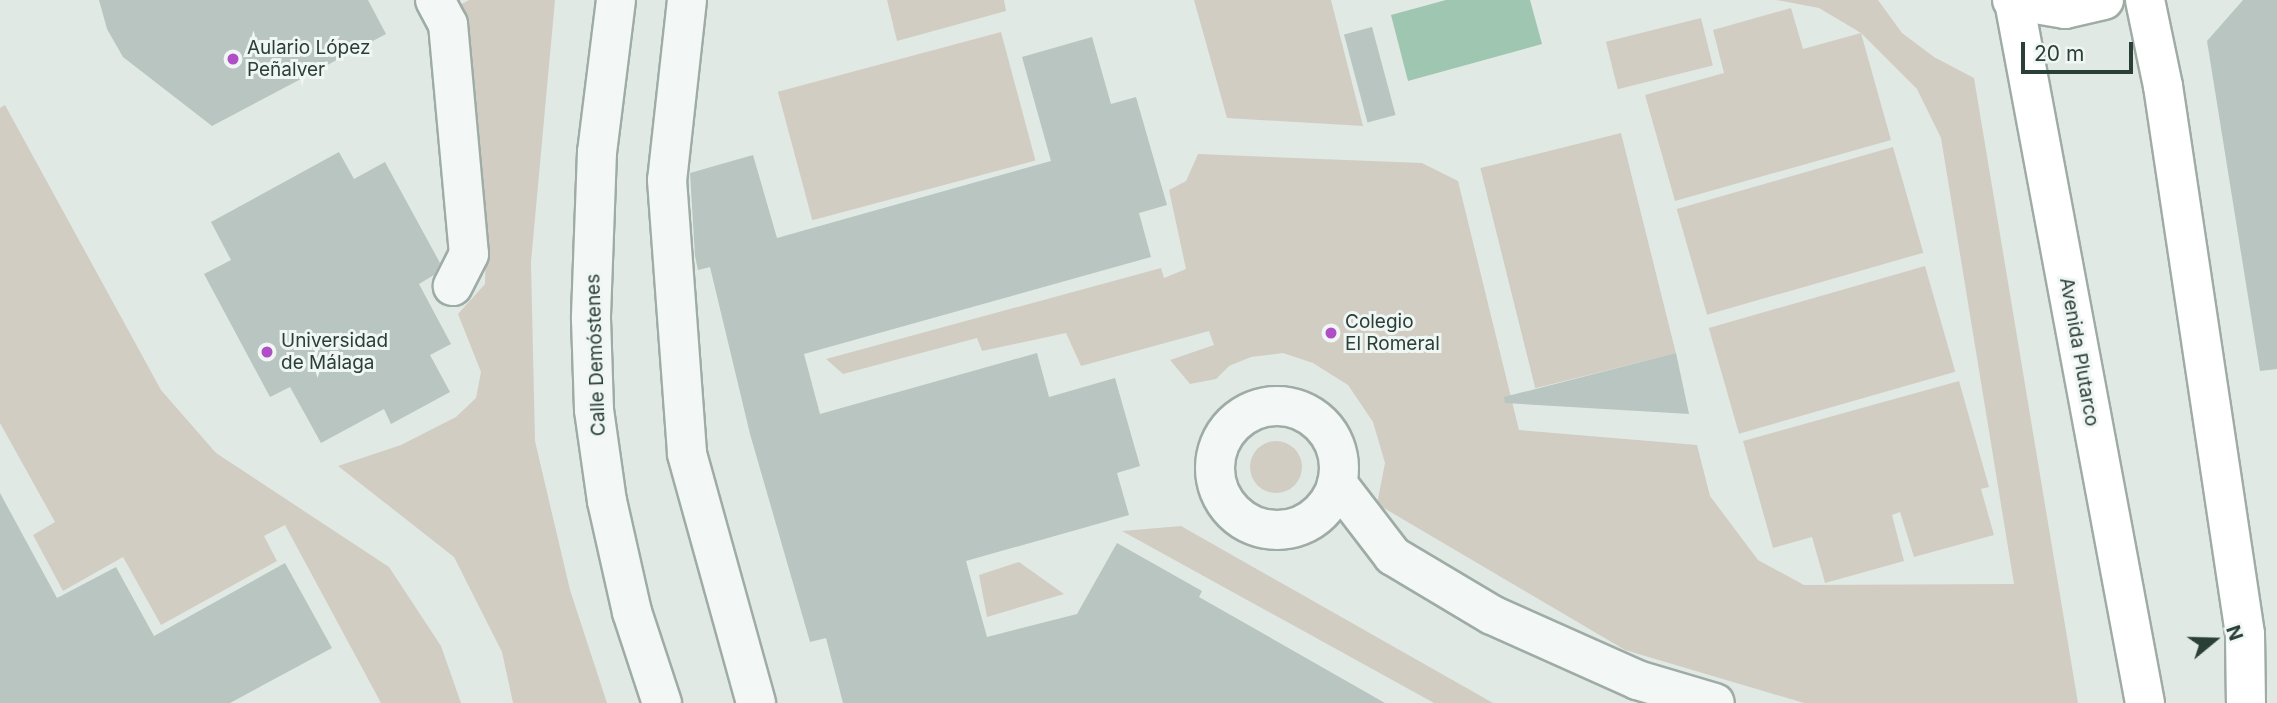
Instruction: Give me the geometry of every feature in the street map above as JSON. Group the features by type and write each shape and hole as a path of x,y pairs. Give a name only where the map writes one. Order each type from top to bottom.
{"main road":[{"path":"2013,1 2065,9 2104,0"},
{"path":"2145,0 2163,86 2243,621 2246,703"},
{"name":"Avenida Plutarco","path":"2013,1 2145,703"}],"street":[{"path":"435,0 448,24 469,254 453,286"},
{"name":"Calle Demóstenes","path":"615,0 597,152 591,319 594,410 607,501 632,612 662,703"},
{"path":"687,0 667,180 687,454 756,703"},
{"path":"1338,483 1394,556 1492,614 1637,680 1715,703"}],"shaded area":[{"path":"469,0 555,0 531,262 535,441 570,590 607,703 513,703 502,652 454,557 338,466 401,445 456,417 476,398 481,372 458,314 485,284 486,238 460,5"},
{"path":"887,0 1004,0 1006,11 897,41"},
{"path":"1194,0 1331,0 1363,126 1227,118"},
{"path":"1446,0 1530,0 1542,44 1408,81 1391,15"},
{"path":"1776,0 1878,0 1902,33 1934,57 1974,78 2078,703 1804,703 1625,650 1377,504 1385,463 1373,422 1348,385 1313,363 1283,353 1251,357 1229,366 1216,379 1190,384 1170,360 1214,345 1209,331 1081,366 1066,333 982,351 977,338 843,374 826,359 1161,268 1164,278 1186,269 1169,190 1186,181 1198,154 1422,163 1458,181 1519,430 1697,445 1710,496 1758,560 1804,585 2014,584 1941,138 1917,89 1861,33 1819,8"},
{"path":"1791,8 1803,49 1861,33 1891,140 1675,201 1645,95 1724,73 1713,30"},
{"path":"1701,18 1713,66 1618,89 1606,42"},
{"path":"1001,32 1035,160 812,220 778,92"},
{"path":"5,105 161,390 216,453 389,567 441,646 461,703 381,703 285,525 264,536 277,561 161,625 123,557 63,591 33,535 55,522 0,423 0,108"},
{"path":"1621,133 1676,353 1535,388 1480,168"},
{"path":"1893,147 1923,253 1707,315 1677,209"},
{"path":"1925,266 1955,372 1739,434 1709,328"},
{"path":"1959,381 1989,487 1981,489 1994,535 1914,557 1900,512 1892,515 1904,561 1825,583 1812,537 1773,548 1743,441"},
{"path":"1276,441 1286,443 1294,449 1300,457 1300,477 1294,485 1286,491 1276,493 1266,491 1258,485 1252,477 1250,467 1252,457 1258,449 1266,443"},
{"path":"1181,526 1493,703 1434,703 1122,531"},
{"path":"1019,562 1064,594 987,617 979,575"}],"building":[{"name":"Aulario López Peñalver","path":"99,0 368,0 386,34 212,126 123,57 107,29"},
{"path":"2243,0 2277,0 2277,369 2260,371 2207,41"},
{"path":"1372,27 1396,115 1368,122 1344,35"},
{"path":"1092,37 1111,104 1136,97 1167,205 1139,213 1151,257 804,354 820,414 1037,353 1049,397 1115,378 1140,466 1117,473 1129,515 966,561 987,637 1077,614 1117,543 1202,591 1199,597 1385,703 843,703 826,638 810,642 750,434 710,267 698,270 690,173 753,155 777,238 1051,161 1022,57"},
{"path":"339,152 354,179 385,162 440,263 434,275 419,284 451,344 430,355 450,392 391,424 384,409 321,443 290,387 270,397 204,274 231,260 211,222"},
{"path":"1676,353 1689,414 1505,403 1504,397"},
{"path":"0,493 57,598 116,567 154,636 285,563 332,648 230,703 0,703"}],"place":[{"name":"Aulario López Peñalver","path":"233,59"},
{"name":"Colegio El Romeral","path":"1331,333"},
{"name":"Universidad de Málaga","path":"267,352"}]}
